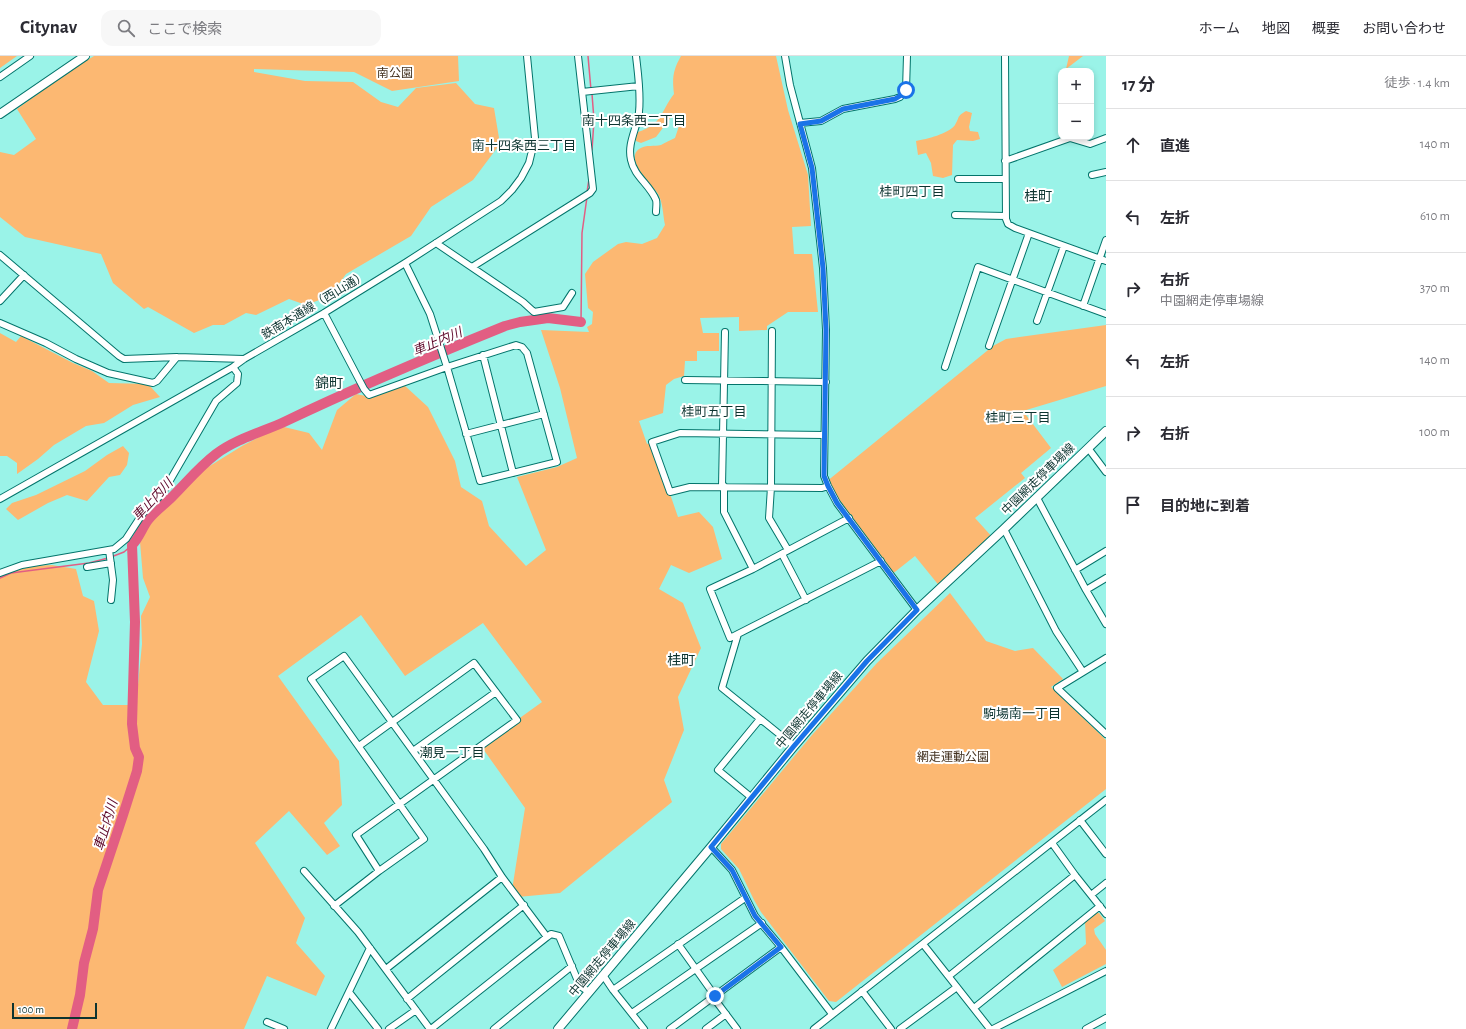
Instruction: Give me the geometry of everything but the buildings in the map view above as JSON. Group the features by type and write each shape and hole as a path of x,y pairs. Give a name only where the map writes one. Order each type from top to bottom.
{"main road":[{"path":"0,114 85,56"},
{"name":"中園網走停車場線","path":"558,1029 794,746 867,661 917,610 1106,432"}],"street":[{"path":"0,77 30,56"},
{"name":"鉄南本通線（西山通）","path":"0,499 233,367 244,359 324,313 436,243 506,196 517,184 527,168 531,158 535,138 527,56"},
{"path":"472,267 593,189 578,56"},
{"path":"636,56 639,86 638,113 631,140 631,162 634,169 656,200 656,212"},
{"path":"784,56 790,85 812,168 818,219 825,299 826,382 824,476 837,503 917,610"},
{"path":"800,124 821,121 843,109 900,97 906,90 907,56"},
{"path":"1005,56 1005,179 1006,216 1008,224 1015,228 1103,260"},
{"path":"582,92 639,86"},
{"path":"1005,161 1070,138 1090,144 1106,138"},
{"path":"1092,175 1106,172"},
{"path":"958,178 1005,179"},
{"path":"955,215 1006,216"},
{"path":"989,346 1029,233"},
{"path":"1083,306 1103,260 1106,240"},
{"path":"436,243 523,302 534,312 563,307 572,292"},
{"path":"1037,321 1064,246"},
{"path":"0,255 124,359 177,357 244,359"},
{"path":"324,313 369,395 447,368 516,345 525,349 557,462 480,481 447,368 430,314 404,263"},
{"path":"945,367 978,267 1106,314"},
{"path":"0,301 24,275"},
{"path":"0,323 108,373 152,383 157,381 177,357"},
{"path":"772,331 771,487 769,518 788,550"},
{"path":"725,332 723,433 724,512 753,569"},
{"path":"483,356 513,473"},
{"path":"0,573 27,564 109,552 126,540 143,513 165,489 216,401 237,383 238,374 233,367"},
{"path":"685,380 826,382"},
{"path":"466,434 544,414"},
{"path":"824,435 680,433 652,442 670,492 690,487 723,486 822,488 828,486"},
{"path":"1088,448 1106,472"},
{"path":"1037,498 1075,570 1106,624"},
{"path":"849,518 753,569 710,589 730,638 881,562"},
{"path":"1004,529 1056,631 1083,672"},
{"path":"1075,570 1106,551"},
{"path":"109,552 113,580 112,600"},
{"path":"782,554 806,600"},
{"path":"87,567 111,562"},
{"path":"1086,590 1106,578"},
{"path":"738,634 722,688 794,746"},
{"path":"334,906 379,871 424,839 311,679 344,656 484,849 502,877 547,936"},
{"path":"1106,658 1057,688 1106,734"},
{"path":"359,746 474,663 518,720 356,835 379,871"},
{"path":"413,751 496,692"},
{"path":"752,798 718,770 760,719"},
{"path":"814,1029 1106,800"},
{"path":"1080,820 1106,854"},
{"path":"1052,843 1074,875 1106,914"},
{"path":"711,847 732,870 755,916 781,947 832,1014"},
{"path":"304,871 358,932 431,1029 551,934 559,936 580,986 589,992"},
{"path":"949,976 1074,875"},
{"path":"386,969 502,877"},
{"path":"1091,895 1106,883"},
{"path":"613,990 745,898"},
{"path":"407,998 524,906"},
{"path":"974,1008 1100,906"},
{"path":"632,1013 762,923"},
{"path":"678,944 738,1029"},
{"path":"924,944 991,1029 1106,971"},
{"path":"670,1029 781,947"},
{"path":"331,1029 370,948"},
{"path":"494,1029 572,966"},
{"path":"603,975 644,1029"},
{"path":"900,1029 957,987"},
{"path":"862,991 891,1029"},
{"path":"349,992 378,1029"},
{"path":"389,1029 416,1010"},
{"path":"706,1029 726,1014"},
{"path":"1086,1029 1106,1018"},
{"path":"267,1022 284,1029"}],"green space":[{"path":"0,56 17,56 0,68"},
{"name":"南公園","path":"94,56 458,56 459,81 392,91 354,72 254,69 254,72 305,81 353,82 381,102 398,107 416,88 456,83 475,104 494,108 500,144 473,180 431,207 411,236 346,274 330,296 306,305 289,299 256,315 246,313 224,325 213,325 194,333 148,307 144,309 113,283 101,254 25,237 0,217 0,152 14,155 36,139 17,109 65,74"},
{"path":"681,56 776,56 788,110 808,175 811,226 792,227 794,254 812,254 818,312 788,312 767,326 767,330 739,331 739,317 700,318 703,333 719,333 719,351 697,351 697,361 685,361 684,376 674,379 666,385 663,413 639,421 647,444 652,442 678,517 699,512 713,527 722,559 689,573 671,565 659,589 683,603 701,648 678,697 684,730 664,780 672,802 560,893 518,897 512,890 525,808 481,746 542,702 483,623 405,676 361,615 278,676 339,761 342,805 324,823 340,846 327,855 289,811 255,843 305,918 296,943 325,976 316,996 267,976 244,1029 0,1029 0,575 33,566 52,565 76,569 83,596 94,601 99,631 86,682 103,705 136,705 142,644 141,616 150,597 143,578 140,542 146,527 155,516 175,499 205,469 242,446 280,426 309,433 322,450 337,410 356,394 371,397 404,385 428,407 455,461 461,487 482,501 489,526 526,566 546,550 517,477 557,467 577,458 560,388 541,330 589,332 587,327 592,324 593,312 588,308 585,274 593,262 618,244 626,242 642,244 657,238 665,225 660,197 645,179 637,166 635,154 642,147 661,145 675,138 680,123 672,116 656,137 641,143 636,141 635,137 638,132 646,129 657,121 674,94 674,74"},
{"path":"1069,56 1083,56 1067,68"},
{"path":"966,111 972,113 969,127 970,131 978,132 980,139 973,141 957,140 953,145 952,175 943,178 933,176 931,163 926,153 918,155 916,141 948,131 955,125 959,116"},
{"path":"1106,325 1106,386 1023,411 1051,448 1021,473 1025,478 975,518 994,539 941,588 915,556 891,575 849,518 826,482 993,346 1006,339"},
{"path":"0,333 16,342 21,336 73,363 92,371 109,383 148,384 160,397 133,405 104,423 86,426 54,445 17,474 17,463 7,456 0,456"},
{"path":"123,446 129,453 127,465 120,475 109,477 87,501 67,495 48,503 18,520 6,509 12,503 36,495 85,471 107,455"},
{"name":"網走運動公園","path":"950,593 986,641 1015,651 1033,648 1063,679 1051,687 1106,740 1106,789 836,1002 829,1001 761,912 739,869 721,849 721,844 812,735 877,663"},
{"path":"1099,913 1105,921 1094,929 1095,934 1106,950 1106,964 1062,987 1053,970 1086,944 1085,921"}],"waterway":[{"path":"588,56 591,90"},
{"path":"592,94 594,120 592,150"},
{"path":"587,192 589,179"},
{"path":"581,322 582,233 587,197"},
{"name":"車止内川","path":"72,1029 80,995 84,963 93,929 98,890 137,771 139,757 135,748 132,724 135,622 132,545 148,520 210,459 224,449 241,440 394,372 505,326 548,318 581,322"},
{"path":"111,557 124,552 132,545"},
{"path":"0,578 11,573 89,563 108,558"}],"district":[{"name":"南十四条西二丁目","path":"634,120"},
{"name":"南十四条西三丁目","path":"524,145"},
{"name":"桂町四丁目","path":"912,191"},
{"name":"桂町","path":"1038,196"},
{"name":"錦町","path":"329,383"},
{"name":"桂町五丁目","path":"714,411"},
{"name":"桂町三丁目","path":"1018,417"},
{"name":"桂町","path":"681,660"},
{"name":"駒場南一丁目","path":"1022,713"},
{"name":"潮見一丁目","path":"452,752"}],"route":[{"path":"715,996 781,947 755,916 732,870 711,847 794,746 867,661 917,610 837,503 824,476 826,330 823,268 812,168 800,124 827,119 843,109 895,99 900,97 906,90"}]}
